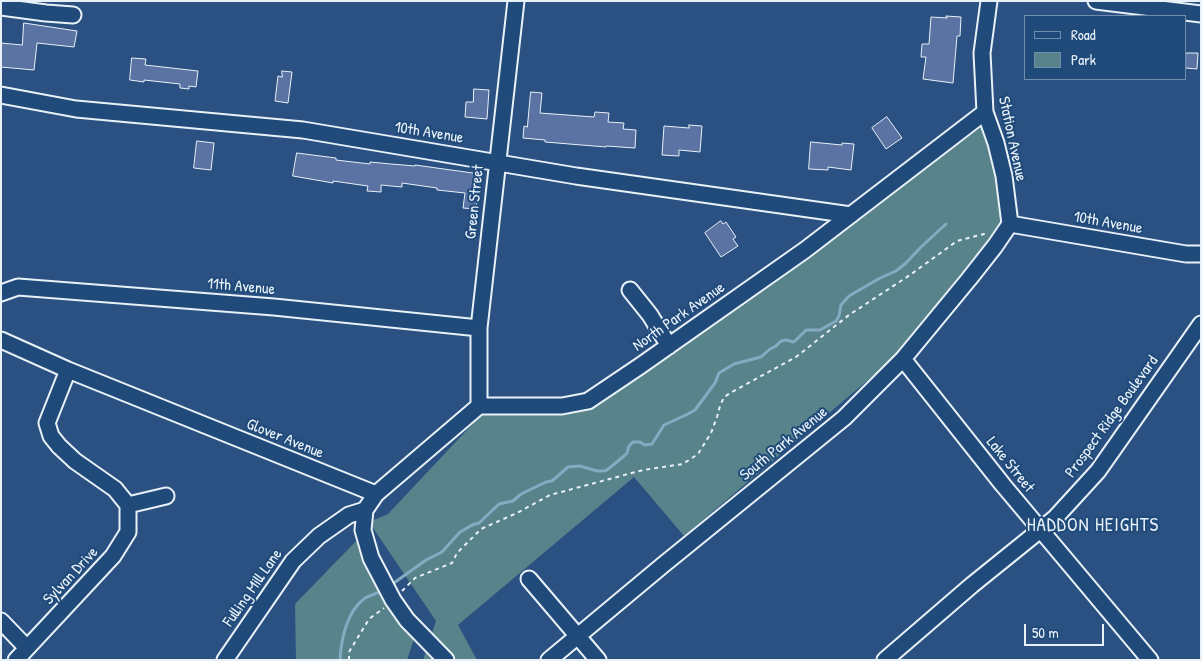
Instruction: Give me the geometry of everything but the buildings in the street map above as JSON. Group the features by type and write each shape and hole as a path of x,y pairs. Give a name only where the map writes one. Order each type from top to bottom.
{"street":[{"name":"Green Street","path":"479,406 479,328 516,1"},
{"name":"Station Avenue","path":"989,1 982,53 985,112 996,143 1004,176 1010,224"},
{"path":"1096,1 1201,14"},
{"path":"1,7 73,15"},
{"name":"10th Avenue","path":"1,95 76,109 303,130 576,176 851,214"},
{"name":"North Park Avenue","path":"479,406 562,406 588,401 805,250 985,112"},
{"name":"10th Avenue","path":"1010,224 1186,254 1201,254"},
{"name":"South Park Avenue","path":"549,660 844,418 902,359 969,279 1010,224"},
{"name":"11th Avenue","path":"1,293 18,287 274,307 479,328"},
{"path":"630,290 650,315 668,346"},
{"name":"Prospect Ridge Boulevard","path":"885,660 1054,518 1098,471 1201,324"},
{"name":"Glover Avenue","path":"1,340 68,370 376,494"},
{"name":"Lake Street","path":"902,359 1040,530 1150,660"},
{"path":"68,370 47,423 51,436 75,461 115,489 128,505 166,496"},
{"path":"446,660 407,620 389,592 371,558 363,530 365,510 376,494 479,406"},
{"name":"Sylvan Drive","path":"16,660 113,556 128,532 128,505"},
{"name":"Fulling Mill Lane","path":"224,660 293,561 319,536 349,514 365,510"},
{"path":"529,579 598,660"},
{"path":"1,621 27,648"}],"path":[{"path":"349,660 349,652 389,592 415,578 452,564 457,553 481,529 517,513 550,494 643,470 683,464 698,454 711,433 724,397 796,357 849,315 910,275 956,241 984,234 997,242"}],"green space":[{"path":"983,126 998,182 1003,221 894,358 684,536 634,477 458,625 477,660 423,660 436,621 369,522 388,514 481,415 592,409 804,259"},
{"path":"360,537 412,611 416,633 407,660 296,660 295,604"}],"waterway":[{"path":"391,585 426,560 442,552 460,532 479,523 499,504 513,501 521,494 552,481 568,467 580,466 604,471 624,456 633,442 640,442 645,445 652,444 664,425 695,410 715,383 719,373 734,364 761,357 781,341 793,342 806,330 820,330 836,321 841,305 849,296 896,271 946,224"},
{"path":"340,660 346,626 354,610 365,598 384,590"}],"district":[{"name":"HADDON HEIGHTS","path":"1093,526"}]}
